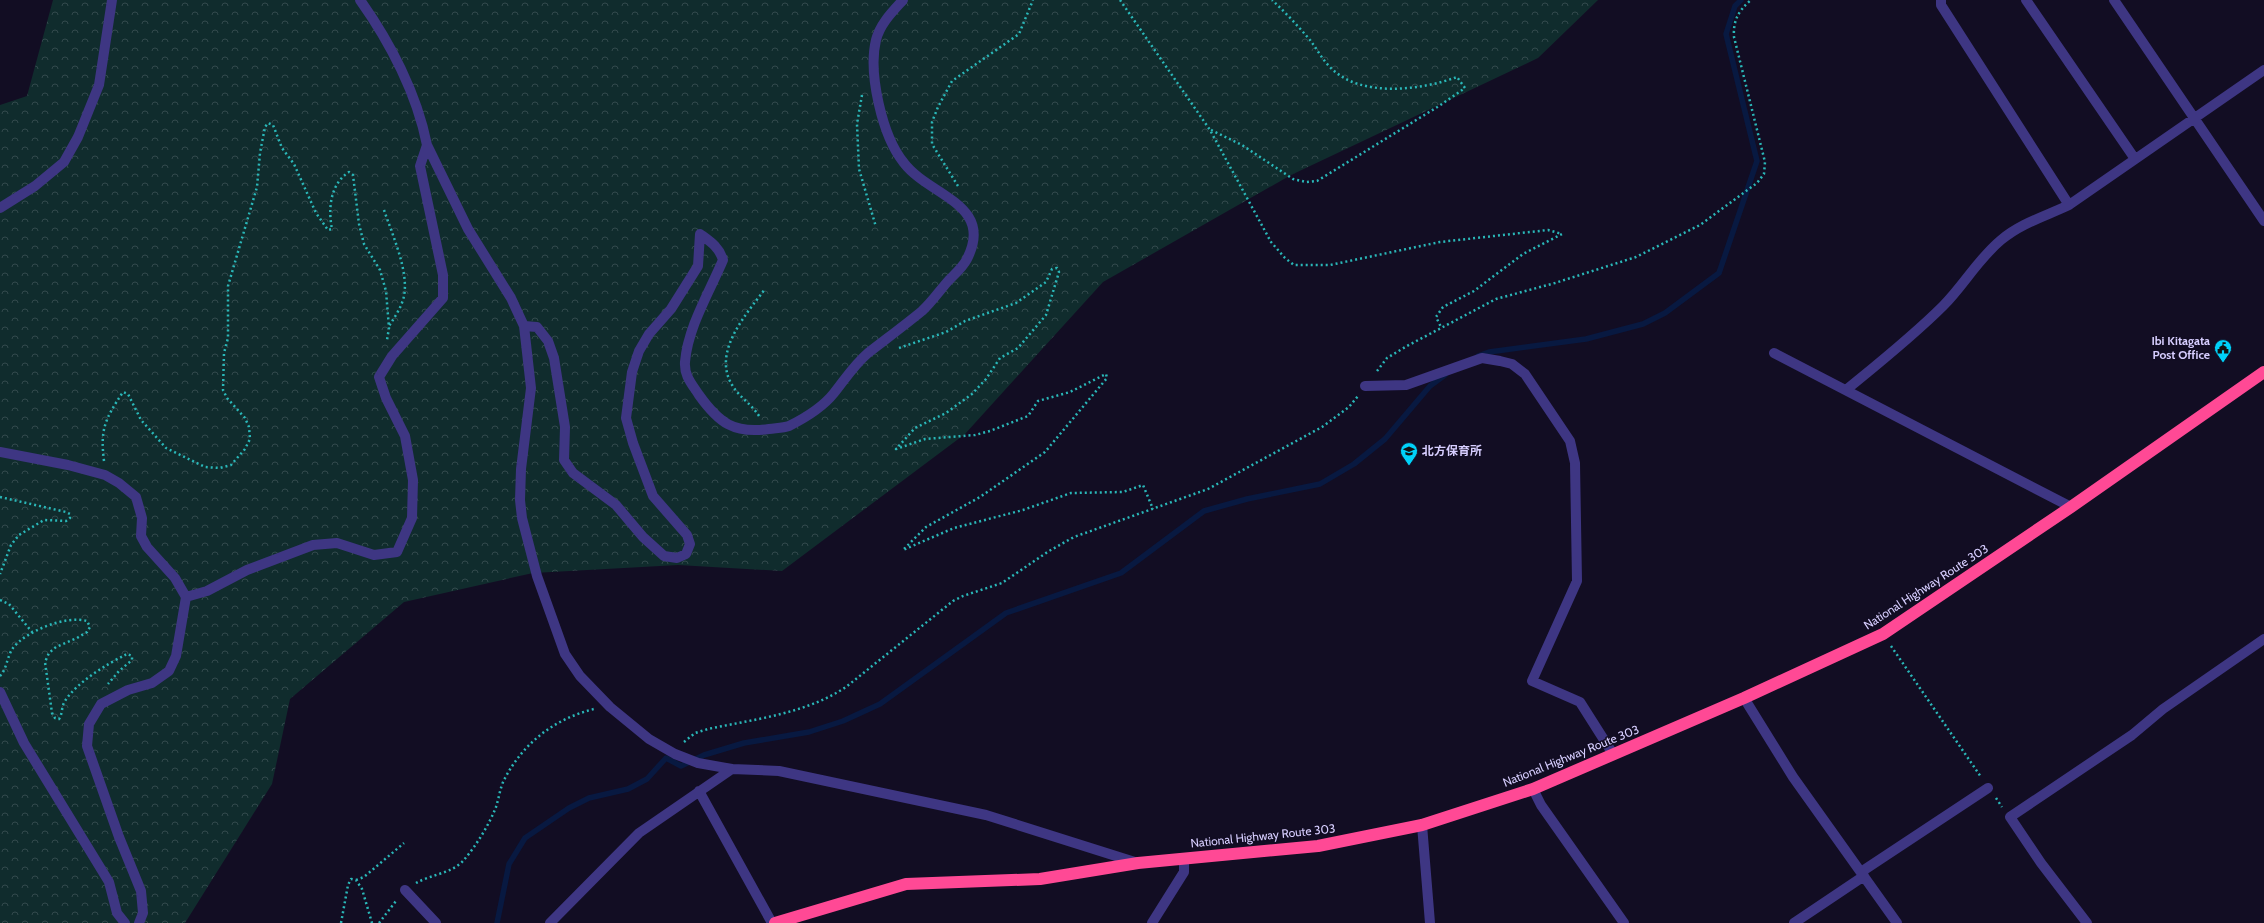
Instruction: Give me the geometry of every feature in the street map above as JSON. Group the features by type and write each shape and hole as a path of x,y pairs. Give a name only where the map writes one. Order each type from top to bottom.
{"highway":[{"name":"National Highway Route 303","path":"775,923 906,884 1040,879 1138,863 1318,846 1422,825 1533,789 1744,698 1883,634 2071,507 2264,372"}],"street":[{"path":"0,208 35,186 64,162 78,137 99,84 112,0"},
{"path":"360,0 371,15 404,78 424,130 427,145 468,229 511,298 524,326 531,388 521,469 520,500 522,518 537,576 565,654 580,676 608,704 649,739 675,754 698,763 732,769 779,771 986,815 1138,863"},
{"path":"524,326 537,328 548,341 554,358 565,428 564,460 573,473 616,505 643,537 664,556 677,558 686,554 690,544 687,534 653,496 633,443 626,418 632,372 639,351 649,334 671,309 698,266 700,234 714,244 720,252 723,260 696,321 686,360 685,371 709,409 729,426 750,432 787,427 817,409 834,393 856,363 924,309 966,260 974,233 966,212 959,203 916,177 903,163 889,138 884,123 873,62 876,39 886,19 903,0"},
{"path":"1941,0 1941,5 2069,205"},
{"path":"2026,0 2136,159"},
{"path":"2114,0 2264,221"},
{"path":"1846,390 1894,351 1944,306 1977,264 2002,239 2022,226 2069,205 2264,70"},
{"path":"186,597 207,591 247,570 313,545 337,543 374,556 397,552 412,518 413,480 405,436 386,398 379,377 392,356 443,298 443,275 420,166 427,145"},
{"path":"1774,353 2071,507"},
{"path":"1365,386 1406,385 1482,358 1512,364 1525,374 1542,399 1570,441 1575,463 1577,582 1532,681 1580,702 1613,754"},
{"path":"0,452 68,464 105,475 119,483 136,497 142,518 141,536 147,547 175,578 186,597 176,656 169,671 152,683 128,690 104,703 89,724 87,746 119,836 141,891 143,913 138,923"},
{"path":"2087,923 2041,863 2010,816 2132,735 2163,709 2264,639"},
{"path":"0,692 24,743 109,882 117,913 125,923"},
{"path":"1744,698 1793,777 1897,923"},
{"path":"550,923 639,833 732,769"},
{"path":"1794,923 1988,788"},
{"path":"1533,789 1541,805 1624,923"},
{"path":"699,791 772,923"},
{"path":"1422,825 1430,923"},
{"path":"1152,923 1184,872 1184,859"},
{"path":"405,890 436,923"}],"path":[{"path":"966,212 966,199 944,166 932,144 932,122 952,81 1019,34 1033,0"},
{"path":"1120,0 1210,130 1271,242 1285,258 1294,265 1330,265 1440,242 1548,230 1562,234 1523,254 1474,291 1443,307 1436,317 1441,327"},
{"path":"1210,130 1242,145 1293,179 1306,182 1317,181 1439,106 1465,88 1457,77 1436,84 1380,89 1349,81 1332,69 1309,39 1272,0"},
{"path":"675,754 685,740 708,729 802,709 830,698 954,601 1002,583 1049,551 1074,537 1208,489 1322,427 1349,407 1388,358 1441,327 1496,298 1555,283 1636,257 1700,225 1757,183 1764,174 1765,162 1734,38 1736,17 1742,8 1751,0"},
{"path":"863,88 857,124 859,168 876,227"},
{"path":"105,475 102,433 111,410 123,392 128,394 141,420 166,448 206,467 220,468 231,464 245,449 250,439 249,427 245,418 227,398 223,390 224,353 228,338 228,286 257,187 261,147 265,127 268,123 273,125 282,148 294,164 316,213 328,230 332,229 330,218 332,195 345,175 349,172 353,175 359,224 364,244 380,270 386,291 389,326 387,341 388,349 392,356"},
{"path":"384,210 401,260 405,288 404,297 389,326"},
{"path":"897,349 946,332 965,321 1016,303 1046,282 1052,269 1057,268 1059,272 1046,315 1018,348 1000,358 986,379 972,394 946,413 915,428 896,449 925,439 975,435 990,431 1028,416 1038,401 1070,392 1106,374 1107,378 1045,452 980,497 926,527 903,550 954,528 1023,510 1071,493 1123,492 1143,485 1153,509"},
{"path":"765,289 737,328 728,347 726,363 727,374 734,388 752,406 765,430"},
{"path":"0,497 66,512 70,514 70,518 66,521 44,520 19,535 11,545 0,574"},
{"path":"0,600 9,604 32,632"},
{"path":"0,676 13,648 32,632 70,620 87,621 90,627 82,635 56,647 49,653 45,662 52,713 55,718 59,719 62,715 63,704 69,695 92,675 127,654 132,656 132,660 119,671 106,688 100,691 99,695 104,703"},
{"path":"1883,634 1988,788 2010,816"},
{"path":"379,923 405,890 424,878 454,868 462,862 478,840 496,807 503,781 534,740 555,723 572,714 608,704"},
{"path":"341,923 348,885 351,879 356,880 364,877 404,843"},
{"path":"356,880 362,889 372,923"}],"green space":[{"path":"53,0 1598,0 1538,58 1291,175 1103,282 965,434 782,571 678,565 533,573 404,602 290,699 272,784 185,923 0,923 0,105 27,96"}],"waterway":[{"path":"1478,356 1489,352 1586,339 1643,324 1665,313 1719,273 1757,161 1726,34 1735,6 1741,0"},
{"path":"497,923 509,864 525,838 569,808 589,798 628,789 647,779 666,758 681,766 704,755 744,743 809,732 843,721 880,704 1006,613 1121,573 1204,511 1247,499 1320,484 1354,464 1385,439 1430,386 1445,375"}],"place":[{"name":"Ibi Kitagata Post Office","path":"2223,363"},
{"name":"北方保育所","path":"1409,466"}]}
